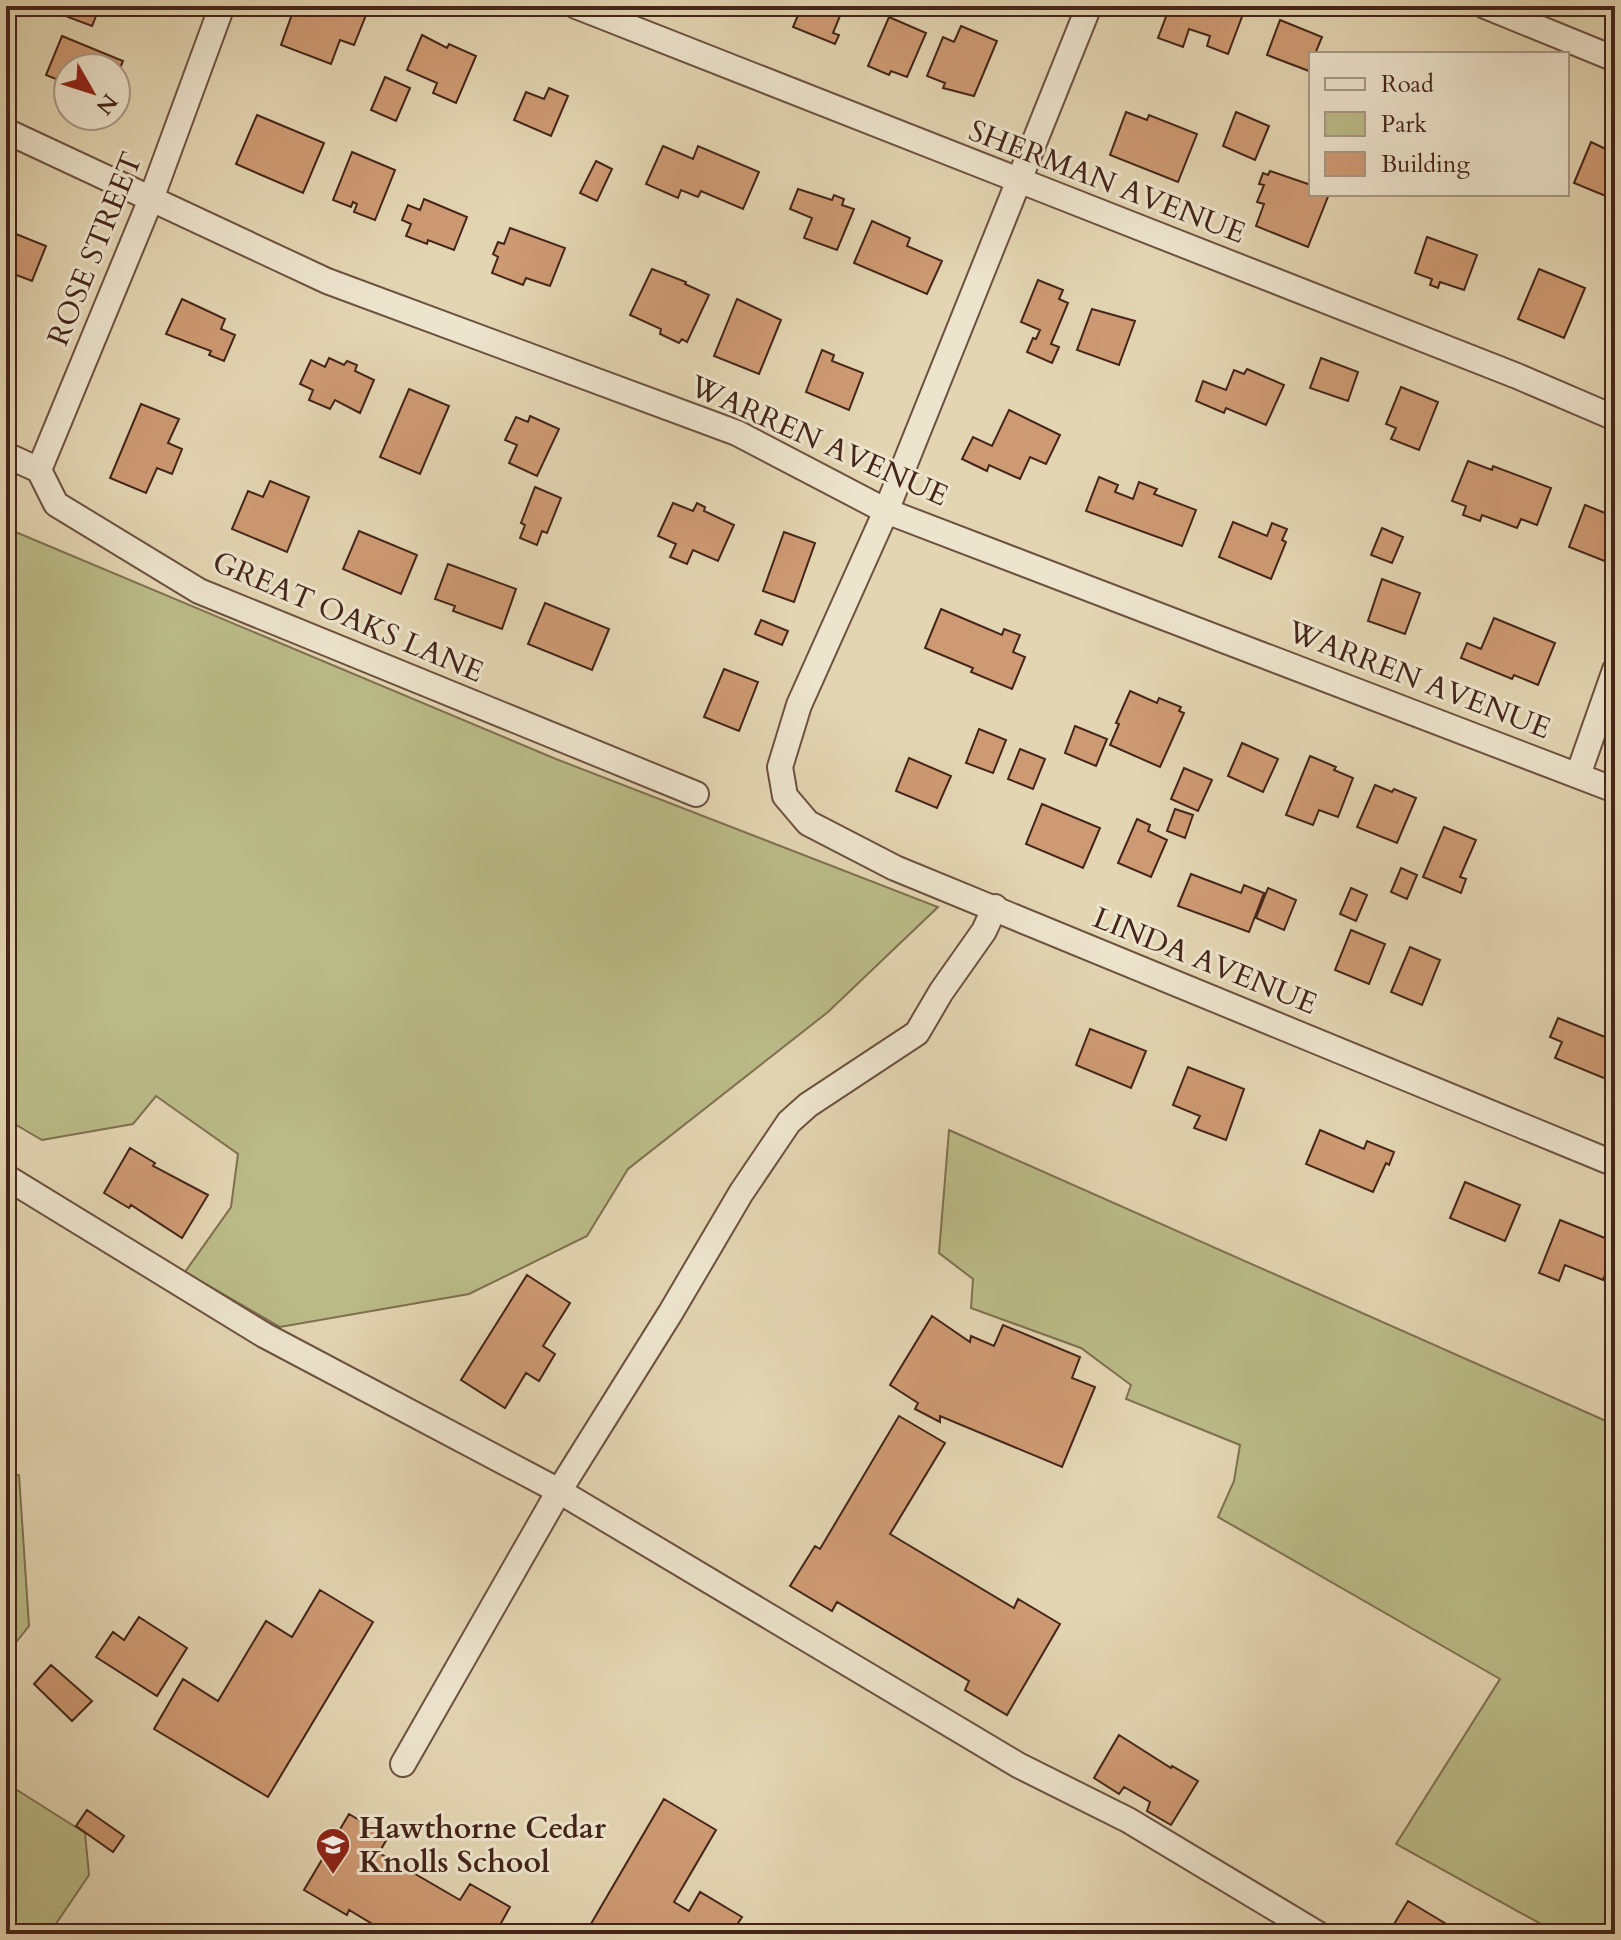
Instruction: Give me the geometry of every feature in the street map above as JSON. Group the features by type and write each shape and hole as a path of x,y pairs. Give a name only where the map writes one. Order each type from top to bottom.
{"street":[{"name":"ROSE STREET","path":"39,470 151,199 222,6"},
{"name":"SHERMAN AVENUE","path":"576,6 1517,376 1615,418"},
{"path":"886,511 1016,181 1089,6"},
{"path":"1485,6 1615,59"},
{"name":"WARREN AVENUE","path":"6,131 327,281 737,433 886,511 1615,790"},
{"path":"6,455 39,470"},
{"name":"GREAT OAKS LANE","path":"39,470 56,504 199,591 696,794"},
{"name":"LINDA AVENUE","path":"886,511 799,705 780,767 785,796 808,823 895,868 1615,1164"},
{"path":"1578,775 1615,670"},
{"path":"403,1764 559,1491 741,1193 789,1122 808,1105 917,1033 941,992 984,931 995,907"},
{"path":"6,1177 264,1335 559,1491 1018,1765 1128,1820 1318,1934"}],"green space":[{"path":"6,528 556,759 938,907 828,1012 628,1169 587,1236 469,1294 280,1327 185,1272 231,1207 238,1154 156,1096 133,1124 42,1140 6,1119"},
{"path":"949,1130 1615,1425 1615,1934 1559,1934 1396,1844 1500,1679 1218,1517 1234,1481 1240,1445 1126,1399 1131,1385 1081,1348 971,1308 973,1279 939,1253"},
{"path":"6,1473 19,1475 29,1626 6,1655"},
{"path":"6,1783 85,1833 89,1875 49,1934 6,1934"}],"building":[{"path":"73,6 87,6 98,11 92,26 68,17"},
{"path":"295,6 351,6 350,9 366,15 354,45 340,40 331,64 281,45"},
{"path":"802,6 844,6 833,33 839,35 835,44 793,27"},
{"path":"1170,6 1246,6 1228,54 1207,46 1210,36 1189,29 1183,47 1158,38"},
{"path":"889,17 926,33 907,77 891,71 889,75 868,66"},
{"path":"1280,20 1322,37 1316,52 1309,52 1309,71 1267,55"},
{"path":"961,26 997,41 974,96 943,88 945,83 927,76 943,37 954,42"},
{"path":"422,35 447,48 449,44 476,56 456,103 433,93 437,83 407,70"},
{"path":"62,36 101,52 55,52"},
{"path":"52,60 52,77 46,75"},
{"path":"385,77 410,88 396,121 371,110"},
{"path":"549,88 568,96 551,136 514,120 526,92 544,99"},
{"path":"1126,112 1147,120 1149,115 1197,134 1178,182 1110,155"},
{"path":"1236,112 1269,126 1255,160 1223,146"},
{"path":"257,115 324,143 303,193 236,164"},
{"path":"1591,142 1610,151 1607,159 1615,163 1613,199 1574,183"},
{"path":"663,146 693,159 698,146 759,172 743,209 701,191 698,197 681,190 678,198 646,184"},
{"path":"352,152 395,170 375,220 354,212 357,204 353,202 351,207 333,200"},
{"path":"596,161 612,169 597,201 580,193"},
{"path":"1270,171 1309,184 1309,196 1328,196 1308,247 1256,226 1264,204 1257,202 1264,185 1259,184 1263,173 1268,175"},
{"path":"798,189 832,200 834,195 844,199 842,205 854,209 837,250 804,238 812,218 790,209"},
{"path":"424,199 467,217 454,250 406,236 411,224 402,220 408,205 420,210"},
{"path":"872,221 910,238 907,246 942,261 927,294 854,263"},
{"path":"510,228 565,248 550,286 526,278 523,285 492,273 498,257 493,254 498,242 504,244"},
{"path":"6,230 46,246 32,281 6,271"},
{"path":"1427,237 1477,255 1464,290 1440,282 1438,288 1430,285 1432,279 1415,273"},
{"path":"652,269 709,295 687,342 682,339 679,343 660,334 661,329 630,315"},
{"path":"1539,269 1585,288 1564,338 1518,319"},
{"path":"1038,280 1063,290 1059,299 1068,303 1051,344 1059,347 1052,363 1027,352 1040,330 1021,322"},
{"path":"182,299 225,319 221,329 235,335 224,361 209,355 211,351 166,334"},
{"path":"737,299 781,320 759,374 714,356"},
{"path":"1092,309 1135,321 1119,365 1077,350"},
{"path":"822,350 834,355 832,361 863,373 849,410 806,392"},
{"path":"329,358 344,365 347,361 357,365 355,371 374,380 360,413 335,400 330,409 309,400 313,390 300,384 311,360 325,367"},
{"path":"1321,358 1358,372 1348,401 1310,388"},
{"path":"1247,369 1284,385 1266,425 1226,408 1224,413 1196,401 1203,381 1226,390 1234,370 1244,374"},
{"path":"1401,387 1438,402 1419,450 1391,439 1396,428 1386,424"},
{"path":"409,389 449,406 420,474 380,457"},
{"path":"141,404 179,419 168,443 182,449 172,474 157,468 146,493 110,478"},
{"path":"1009,410 1060,435 1046,464 1030,457 1020,479 989,465 987,471 962,459 973,437 992,446"},
{"path":"530,416 559,429 537,476 509,463 517,445 505,440 516,417 528,422"},
{"path":"1468,461 1492,470 1493,466 1551,488 1537,525 1521,519 1517,528 1482,515 1480,521 1463,515 1466,506 1452,501"},
{"path":"1099,477 1118,485 1115,492 1133,499 1139,482 1157,489 1154,494 1196,510 1182,546 1086,511"},
{"path":"270,481 309,497 287,552 232,529 248,491 263,497"},
{"path":"535,487 561,498 547,533 542,531 537,545 520,538 525,525 521,523"},
{"path":"673,503 693,511 697,503 705,507 704,511 734,525 718,561 693,550 687,564 670,557 676,544 658,536"},
{"path":"1585,505 1615,517 1615,541 1607,562 1569,547"},
{"path":"1233,522 1267,536 1272,523 1287,529 1282,540 1286,542 1271,579 1219,557"},
{"path":"1382,528 1403,537 1392,563 1371,555"},
{"path":"359,531 417,555 401,594 343,569"},
{"path":"784,532 815,543 794,602 763,591"},
{"path":"448,564 516,589 502,629 453,611 455,606 435,599"},
{"path":"1382,579 1420,593 1405,634 1368,621"},
{"path":"545,603 609,629 592,670 528,644"},
{"path":"941,609 1002,635 1004,629 1020,635 1013,652 1025,657 1012,689 925,648"},
{"path":"1494,618 1555,643 1538,685 1514,675 1512,679 1461,658 1467,643 1481,649"},
{"path":"761,620 788,631 782,645 755,634"},
{"path":"724,669 758,682 739,731 704,717"},
{"path":"1130,691 1157,703 1159,698 1181,707 1179,711 1184,713 1160,767 1110,745"},
{"path":"1075,726 1107,739 1096,766 1065,753"},
{"path":"979,729 1006,740 993,773 966,763"},
{"path":"1242,743 1278,759 1263,792 1228,776"},
{"path":"1020,749 1045,759 1033,789 1008,779"},
{"path":"1310,756 1353,778 1338,817 1319,810 1313,825 1286,815"},
{"path":"909,758 951,776 937,808 896,791"},
{"path":"1184,768 1212,780 1198,811 1171,799"},
{"path":"1375,785 1416,798 1397,843 1357,827"},
{"path":"1042,804 1100,828 1083,868 1026,844"},
{"path":"1175,809 1193,815 1185,838 1167,831"},
{"path":"1137,819 1150,825 1148,831 1167,840 1151,877 1118,863"},
{"path":"1444,827 1476,840 1460,877 1466,879 1461,893 1423,877"},
{"path":"1401,868 1417,875 1407,899 1391,892"},
{"path":"1191,874 1241,893 1244,885 1264,893 1249,932 1178,906"},
{"path":"1268,888 1296,900 1284,930 1256,918"},
{"path":"1351,888 1367,895 1356,921 1340,914"},
{"path":"1351,930 1385,944 1369,984 1335,970"},
{"path":"1410,947 1440,960 1422,1005 1391,992"},
{"path":"1558,1018 1615,1041 1615,1070 1611,1081 1555,1058 1562,1042 1550,1037"},
{"path":"1090,1029 1146,1051 1131,1088 1076,1065"},
{"path":"1188,1067 1244,1089 1226,1140 1194,1128 1200,1116 1173,1105"},
{"path":"1320,1130 1364,1149 1367,1141 1394,1152 1373,1192 1306,1164"},
{"path":"130,1148 155,1163 153,1166 208,1195 182,1238 131,1205 129,1208 104,1193"},
{"path":"1465,1182 1520,1205 1505,1241 1450,1218"},
{"path":"1560,1220 1615,1242 1615,1252 1603,1280 1565,1265 1559,1281 1539,1273"},
{"path":"527,1275 570,1303 543,1346 555,1354 539,1381 526,1373 505,1408 461,1380"},
{"path":"932,1316 970,1342 971,1336 994,1346 1003,1325 1080,1357 1072,1378 1095,1387 1062,1467 940,1416 940,1422 915,1409 918,1403 890,1385"},
{"path":"899,1416 945,1443 890,1534 1014,1608 1018,1599 1060,1624 1007,1715 965,1690 969,1681 837,1602 832,1611 790,1586 815,1546 820,1549"},
{"path":"320,1590 373,1622 268,1797 154,1729 183,1679 218,1701 266,1621 292,1637"},
{"path":"139,1617 187,1648 157,1696 96,1657 113,1632 124,1640"},
{"path":"51,1665 92,1701 72,1721 34,1684"},
{"path":"1119,1735 1198,1781 1171,1825 1147,1811 1150,1802 1124,1787 1119,1794 1094,1778"},
{"path":"664,1799 716,1830 674,1902 689,1911 700,1892 742,1917 731,1934 585,1934"},
{"path":"87,1810 124,1836 113,1852 76,1826"},
{"path":"349,1814 388,1837 379,1853 460,1900 470,1884 510,1907 495,1934 389,1934 349,1910 347,1915 304,1890"},
{"path":"1408,1901 1463,1934 1388,1934"}],"place":[{"name":"Hawthorne Cedar Knolls School","path":"333,1876"}]}
